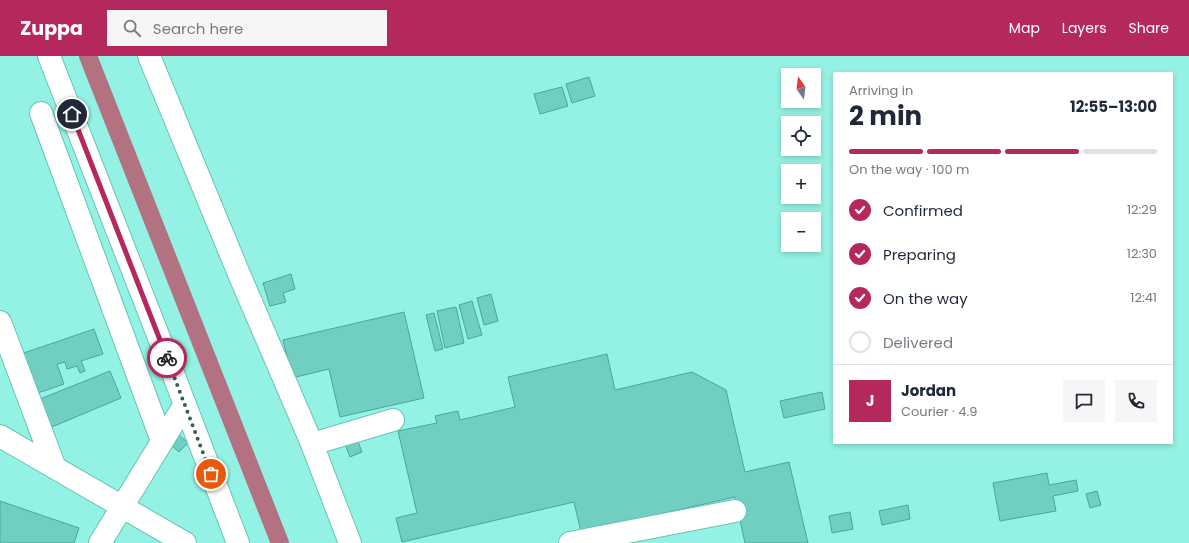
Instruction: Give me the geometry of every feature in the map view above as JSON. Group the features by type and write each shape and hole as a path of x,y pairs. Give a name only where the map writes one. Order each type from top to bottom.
{"street":[{"path":"49,56 238,543"},
{"path":"149,56 239,274 312,444 350,543"},
{"path":"41,113 162,441"},
{"path":"0,322 55,468"},
{"path":"100,543 185,404"},
{"path":"312,444 393,420"},
{"path":"0,436 185,543"},
{"path":"570,543 735,511"}],"building":[{"path":"589,77 595,96 572,103 566,84"},
{"path":"562,87 568,106 540,114 534,94"},
{"path":"291,274 295,289 283,293 286,302 270,306 263,283"},
{"path":"491,294 498,321 484,325 477,298"},
{"path":"472,301 482,335 468,339 459,305"},
{"path":"456,307 464,343 445,348 437,311"},
{"path":"404,312 424,398 340,417 329,369 292,378 283,340"},
{"path":"434,313 443,349 435,351 426,315"},
{"path":"94,329 103,354 81,361 85,371 80,373 77,366 67,369 65,362 57,364 64,384 32,395 18,355"},
{"path":"607,354 615,390 692,372 726,390 745,472 789,462 808,543 745,543 735,497 581,532 574,502 402,542 396,518 417,513 398,431 437,423 435,416 458,411 460,420 515,407 508,377"},
{"path":"110,371 121,398 47,429 35,401"},
{"path":"822,392 825,409 784,418 780,401"},
{"path":"179,435 188,443 179,452 170,444"},
{"path":"357,439 362,452 350,457 345,444"},
{"path":"1047,473 1049,485 1076,480 1078,491 1053,496 1056,511 1000,521 993,483"},
{"path":"1097,491 1101,505 1090,508 1086,494"},
{"path":"0,501 79,528 74,543 0,543"},
{"path":"908,505 910,519 882,525 879,511"},
{"path":"850,512 853,529 832,533 829,516"}],"waterway":[{"path":"88,56 280,543"}],"way so far":[{"path":"167,358 211,474"}],"route":[{"path":"72,114 167,358"}]}
